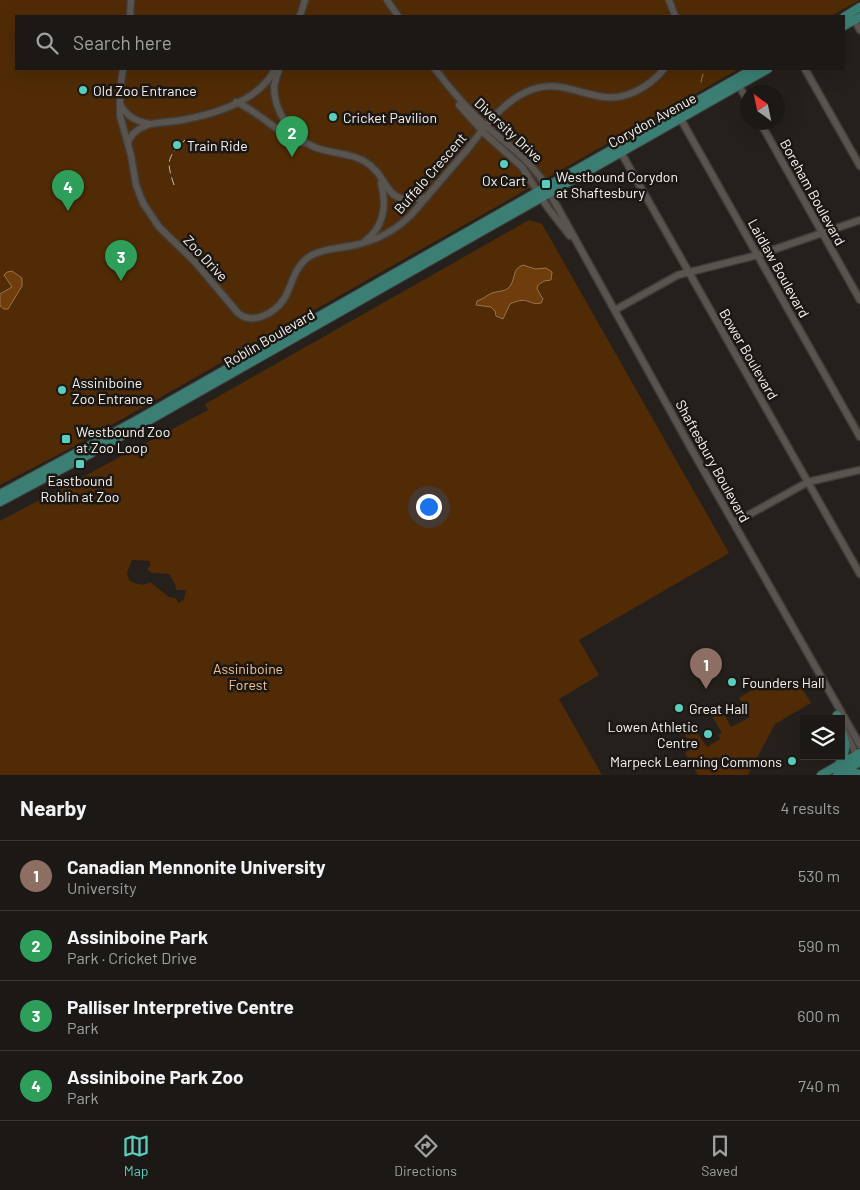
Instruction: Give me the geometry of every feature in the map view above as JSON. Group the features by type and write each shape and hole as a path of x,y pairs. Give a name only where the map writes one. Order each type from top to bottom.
{"main road":[{"path":"852,17 860,7"},
{"name":"Corydon Avenue","path":"737,82 752,70"},
{"name":"Corydon Avenue","path":"543,192 737,82 766,70"},
{"name":"Roblin Boulevard","path":"0,494 135,421 543,192"},
{"name":"Roblin Boulevard","path":"0,502 93,452 543,192"},
{"path":"820,775 838,765 859,759"},
{"path":"838,774 859,759"},
{"path":"838,765 841,760"},
{"path":"838,774 860,774"}],"street":[{"path":"130,15 131,0"},
{"path":"300,15 305,0"},
{"path":"387,0 397,15"},
{"path":"669,0 675,15"},
{"path":"852,17 860,30"},
{"name":"Zoo Drive","path":"123,70 120,104 123,131 128,143 136,185 150,215 159,227 195,262 243,317 252,319 261,316 278,305 286,295 297,269 311,256 321,251 362,243"},
{"path":"120,104 132,117 142,123 150,124 204,115 252,94 264,84 274,70"},
{"path":"279,70 274,88 279,110 292,130 312,146"},
{"name":"Diversity Drive","path":"437,70 453,94 484,128 529,163 537,173 543,192"},
{"name":"Buffalo Crescent","path":"362,243 379,237 399,226 411,216 484,128 510,102 526,92 551,86 562,86 602,96 616,97 642,88 663,70"},
{"path":"806,70 860,166"},
{"path":"737,82 740,87"},
{"path":"236,102 248,108 284,135 312,146 358,158 374,168 389,190 401,199 409,201 427,197"},
{"name":"Laidlaw Boulevard","path":"679,115 860,437"},
{"path":"128,143 129,138 135,132 150,124"},
{"name":"Boreham Boulevard","path":"764,130 860,300"},
{"name":"Bower Boulevard","path":"619,149 860,574"},
{"path":"362,243 374,233 383,215 384,199 380,178"},
{"name":"Shaftesbury Boulevard","path":"543,192 577,244 615,310 860,745"},
{"path":"615,310 678,275 758,255 860,220"},
{"path":"734,523 808,482 860,470"},
{"name":"Shaftesbury Boulevard","path":"828,690 837,715"},
{"path":"845,732 859,759"}],"green space":[{"path":"0,0 860,0 833,15 15,15 15,70 737,70 71,448 0,485"},
{"name":"Assiniboine Forest","path":"529,220 542,224 729,553 579,640 599,675 559,699 602,775 0,775 0,521 208,410 205,404","holes":["132,560 150,561 150,566 147,569 152,573 169,574 176,590 186,590 184,599 179,603 175,598 169,597 150,582 142,585 129,580 127,573"]},
{"path":"772,678 779,687 796,678 811,703 775,724 748,775 698,775 685,753 692,747 683,732 693,727 707,747 720,739 718,735 722,733 712,716 716,713 724,714 731,727 750,717 739,698"}],"shaded area":[{"path":"523,265 535,269 546,268 552,272 551,280 544,281 538,285 537,289 543,299 541,303 516,301 510,304 503,319 496,316 495,311 491,307 476,305 477,301 492,293 508,288 517,269"},
{"path":"12,271 22,278 22,286 8,309 4,309 0,306 0,294 12,287 4,275"}],"waterway":[{"path":"701,82 703,74"}],"railway":[{"path":"174,185 169,165 170,160 185,140"}],"place":[{"name":"Old Zoo Entrance","path":"83,90"},
{"name":"Cricket Pavilion","path":"333,117"},
{"name":"Train Ride","path":"177,145"},
{"name":"Assiniboine Park","path":"292,157"},
{"name":"Ox Cart","path":"504,164"},
{"name":"Westbound Corydon at Shaftesbury","path":"546,184"},
{"name":"Assiniboine Park Zoo","path":"68,211"},
{"name":"Palliser Interpretive Centre","path":"121,281"},
{"name":"Assiniboine Zoo Entrance","path":"62,390"},
{"name":"Westbound Zoo at Zoo Loop","path":"66,439"},
{"name":"Eastbound Roblin at Zoo","path":"80,464"},
{"name":"Founders Hall","path":"732,682"},
{"name":"Canadian Mennonite University","path":"706,689"},
{"name":"Great Hall","path":"679,708"},
{"name":"Lowen Athletic Centre","path":"708,734"},
{"name":"Marpeck Learning Commons","path":"792,761"}]}
